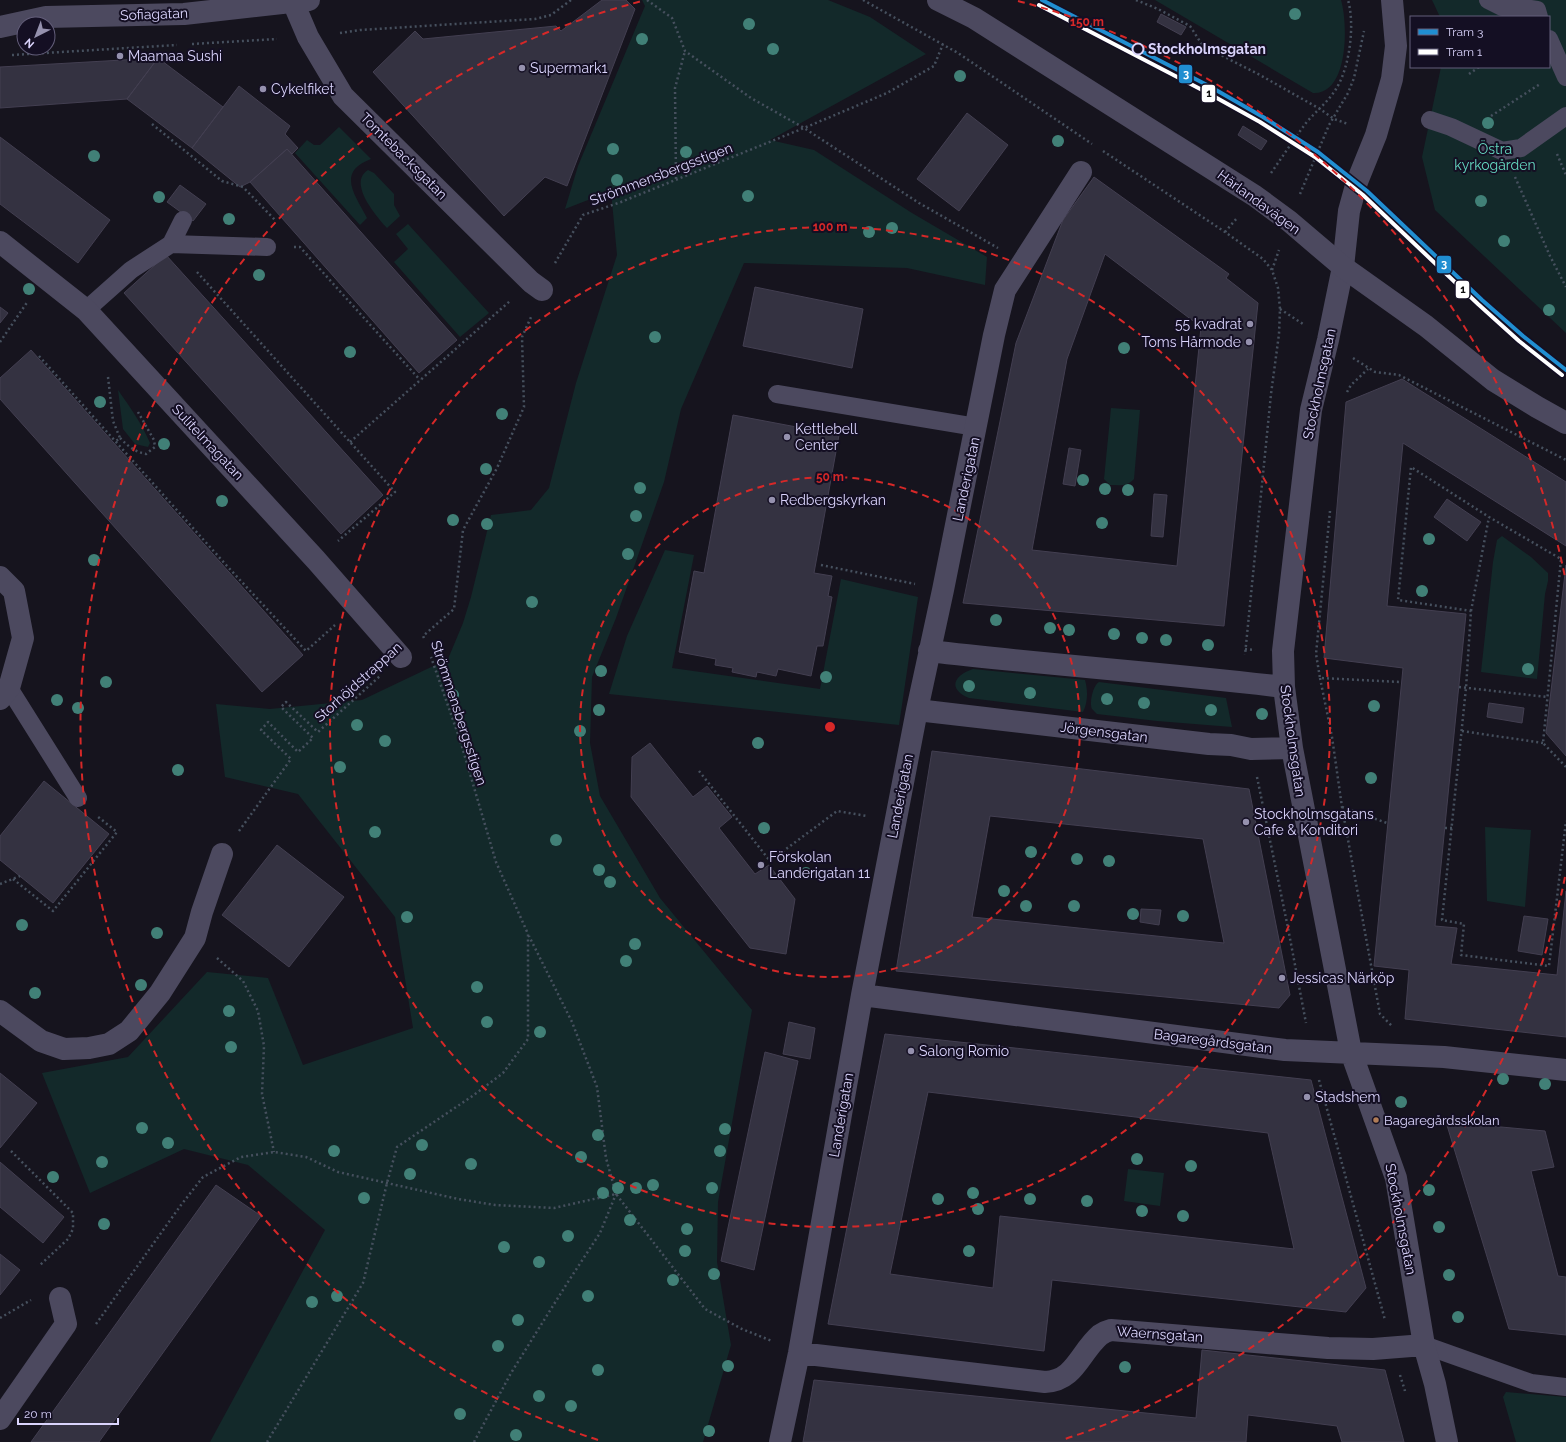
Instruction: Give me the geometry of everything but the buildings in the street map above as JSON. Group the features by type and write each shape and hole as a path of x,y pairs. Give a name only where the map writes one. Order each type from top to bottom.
{"street":[{"name":"Härlandavägen","path":"938,0 974,18 1256,196 1289,221 1343,267 1426,326 1492,380 1537,407 1566,422"},
{"name":"Stockholmsgatan","path":"1392,0 1396,46 1392,79 1376,136 1355,189 1349,211 1343,267 1328,340 1310,410 1285,625 1283,651 1284,687 1292,748 1351,1052 1396,1178 1424,1345 1435,1384 1447,1442"},
{"name":"Sofiagatan","path":"0,27 46,17 184,14 301,1"},
{"name":"Tomtebacksgatan","path":"301,1 308,37 343,96 531,282 542,290"},
{"name":"Landerigatan","path":"780,1442 799,1352 862,995 895,820 994,335 1005,290 1081,172"},
{"name":"Sulitelmagatan","path":"0,242 86,310 316,560 401,657"},
{"path":"0,577 14,591 23,638 4,694"},
{"path":"930,651 1284,687"},
{"name":"Jörgensgatan","path":"917,710 1209,744 1231,745 1251,749 1292,748"},
{"path":"0,1010 42,1041 64,1049 89,1048 109,1044 129,1031 160,993 195,938 202,912 222,854"},
{"name":"Bagaregårdsgatan","path":"862,995 1285,1050 1444,1057 1566,1070"},
{"path":"0,1418 66,1324 60,1298"},
{"name":"Waernsgatan","path":"799,1352 1055,1382 1072,1370 1086,1350 1100,1334 1111,1330 1328,1348 1373,1349 1424,1345"}],"lane":[{"path":"1488,0 1502,7 1519,7 1536,10 1539,16"},
{"path":"1550,41 1564,73"},
{"path":"1430,120 1451,127 1502,151 1521,148 1566,116"},
{"path":"86,310 131,270 171,244 183,220"},
{"path":"171,244 267,247"},
{"path":"777,394 976,427"},
{"path":"4,694 78,798"},
{"path":"1424,1345 1531,1383 1566,1387"}],"path":[{"path":"647,0 672,18 686,51 751,98 804,128 919,203 1023,262"},
{"path":"1136,0 1158,9 1190,26 1203,46 1260,75 1320,109"},
{"path":"1226,232 1256,196 1306,124 1337,88 1348,58 1351,26 1351,10 1348,0"},
{"path":"1272,270 1289,221 1329,125 1348,93 1354,78 1364,30"},
{"name":"Strömmensbergsstigen","path":"426,644 423,636 454,609 463,530 497,468 524,407 522,337 553,266 583,215 621,202 887,93 934,66 943,44"},
{"path":"676,179 675,88 686,51"},
{"path":"1469,74 1478,68"},
{"path":"1491,117 1564,73"},
{"path":"152,124 222,181 244,187 280,225"},
{"path":"1502,151 1550,256 1566,287"},
{"path":"295,241 420,380"},
{"path":"171,244 395,492 316,560"},
{"path":"267,247 300,247"},
{"path":"0,342 29,298"},
{"path":"350,442 493,316"},
{"path":"39,356 227,566 306,651 321,637"},
{"path":"1345,395 1351,385 1368,369 1382,374 1399,375 1566,460"},
{"path":"108,376 113,379"},
{"path":"110,391 113,421 120,438 140,453 146,454 155,447 154,440 135,407"},
{"path":"116,441 120,438"},
{"path":"1471,611 1398,600 1411,467 1489,517 1561,559 1543,743"},
{"path":"1331,504 1316,654 1332,737 1342,807 1380,1014 1396,1030"},
{"path":"1489,517 1471,611 1462,731 1442,920 1464,924 1461,955 1549,966 1566,822"},
{"path":"821,565 943,590"},
{"name":"Storhöjdstrappan","path":"222,854 291,759 261,730 268,722 298,752 313,738 280,707 286,702 318,732 423,636"},
{"name":"Strömmensbergsstigen","path":"267,1442 363,1284 397,1146 472,1097 503,1073 528,1039 528,934 496,862 460,740 428,651"},
{"path":"1320,678 1401,682"},
{"path":"1459,687 1547,697"},
{"path":"1462,731 1543,743 1566,767"},
{"path":"699,771 770,861 837,811 895,820"},
{"path":"13,879 53,911 117,832 78,798"},
{"path":"1342,807 1388,823"},
{"path":"1446,828 1452,828"},
{"path":"0,884 20,876"},
{"path":"528,934 572,1022 597,1087 606,1158 616,1194 705,1309 742,1329 799,1352"},
{"path":"195,938 243,981 258,1011 264,1046 262,1094 274,1152"},
{"path":"11,1151 73,1213 73,1229 68,1239 40,1266"},
{"path":"92,1329 181,1205 204,1177 241,1157 274,1152 306,1157 338,1172 458,1199 496,1205 554,1208 616,1194"},
{"path":"474,1442 511,1372 600,1233 616,1194"},
{"path":"0,1318 34,1299"}],"green space":[{"path":"642,0 828,0 870,17 926,54 770,140 814,150 912,213 987,257 985,285 907,268 744,263 681,409 664,482 616,618 592,677 590,743 600,796 660,898 752,1010 718,1202 717,1262 731,1345 703,1442 210,1442 325,1230 248,1165 184,1149 90,1193 42,1073 128,1057 207,972 268,978 303,1065 413,1028 395,917 298,794 225,777 216,704 270,709 362,700 448,659 463,623 471,597 491,515 531,510 549,488 576,383 617,255 611,191 565,209 578,166 645,6"},
{"path":"1155,0 1341,0 1345,25 1345,40 1340,71 1334,83 1325,91 1313,93"},
{"name":"Östra kyrkogården","path":"1432,0 1566,0 1566,333 1435,210 1422,157 1441,68 1550,68 1550,16 1440,16"},
{"path":"339,127 371,159 360,164 354,170 351,177 351,185 354,193 367,218 360,225 295,153 307,140 314,145 320,145"},
{"path":"368,170 374,173 394,194 394,205 400,216 387,228 371,208 362,191 362,176"},
{"path":"408,224 489,313 460,337 394,262 408,249 396,234"},
{"path":"118,390 143,429 150,443 148,447 135,444 123,429"},
{"path":"1111,408 1140,410 1134,479 1123,485 1110,485 1104,479"},
{"path":"1502,536 1531,557 1548,573 1537,679 1481,672 1493,562 1497,540"},
{"path":"665,550 694,555 672,668 820,689 841,579 918,597 899,725 609,694 627,636"},
{"path":"973,669 1085,680 1087,696 1085,708 1083,712 969,698 958,691 956,682 961,675"},
{"path":"1099,682 1226,698 1232,727 1157,721 1097,714 1092,709 1091,703 1093,690"},
{"path":"1485,827 1531,830 1525,907 1487,901"},
{"path":"1128,1169 1164,1173 1160,1206 1124,1201"},
{"path":"1506,1392 1566,1397 1566,1442 1516,1442 1503,1397"}],"tram line":[{"name":"3","path":"1042,0 1209,86 1263,117 1318,152 1367,191 1482,300 1523,336 1566,370"},
{"name":"1","path":"1039,5 1206,92 1260,122 1315,157 1363,195 1478,304 1519,341 1562,375"}],"place":[{"name":"Stockholmsgatan","path":"1138,49"},
{"name":"Maamaa Sushi","path":"120,56"},
{"name":"Supermark1","path":"522,68"},
{"name":"Cykelfiket","path":"263,89"},
{"name":"55 kvadrat","path":"1250,324"},
{"name":"Toms Hårmode","path":"1249,342"},
{"name":"Kettlebell Center","path":"787,437"},
{"name":"Redbergskyrkan","path":"772,500"},
{"name":"Stockholmsgatans Cafe & Konditori","path":"1246,822"},
{"name":"Förskolan Landerigatan 11","path":"761,865"},
{"name":"Jessicas Närköp","path":"1282,978"},
{"name":"Salong Romio","path":"911,1051"},
{"name":"Stadshem","path":"1307,1097"},
{"name":"Bagaregårdsskolan","path":"1376,1120"}]}
